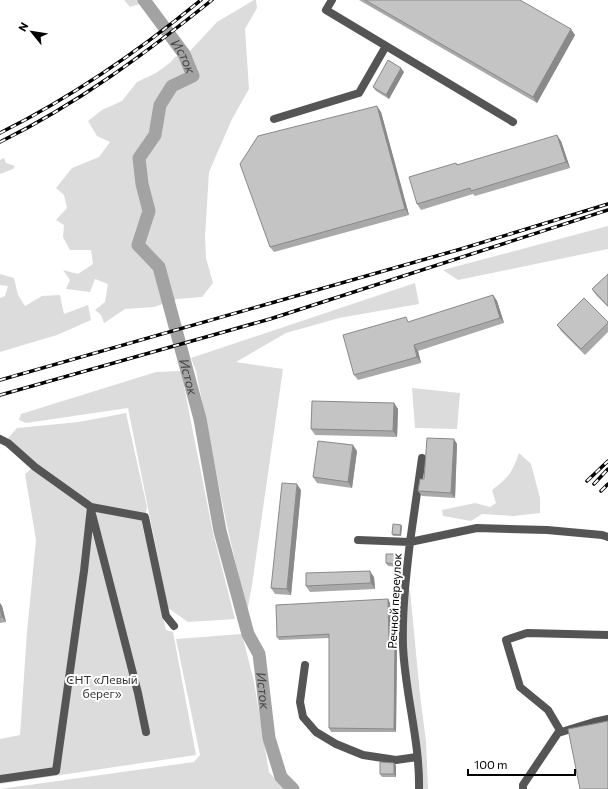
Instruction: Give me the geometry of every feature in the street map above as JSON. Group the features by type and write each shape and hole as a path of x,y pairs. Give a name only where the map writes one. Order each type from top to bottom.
{"street":[{"path":"332,0 326,10 513,122"},
{"path":"274,119 358,93 386,46"},
{"path":"0,439 8,442 35,467 90,507 145,517 166,616 174,626"},
{"path":"358,540 410,542 422,458"},
{"path":"90,507 138,693 146,732"},
{"path":"0,779 56,770 84,571 90,507"},
{"name":"Речной переулок","path":"419,789 417,757 403,646 405,589 410,542 477,528 547,530 602,535 608,537"},
{"path":"561,732 548,710 520,687 506,640 527,633 608,635"},
{"path":"305,665 300,702 303,717 316,732 336,744 363,755 396,760 417,757"},
{"path":"523,789 523,784 558,732 608,719"}],"green space":[{"path":"124,0 151,0 130,7"},
{"path":"256,0 257,8 245,29 249,89 232,119 209,172 205,237 206,258 213,283 202,297 177,299 154,307 125,309 104,323 101,315 95,310 105,302 108,284 95,279 90,292 66,289 70,280 63,270 78,274 93,264 91,250 70,250 63,237 64,225 56,220 67,208 64,195 56,188 72,168 99,157 110,142 97,136 88,121 102,110 122,101 137,82 156,73 171,62 175,57 190,51 217,22"},
{"path":"4,158 6,163 15,166 13,169 0,174 0,160"},
{"path":"608,226 608,249 458,280 443,270"},
{"path":"0,274 14,278 18,295 25,306 42,296 60,295 64,314 88,305 91,320 57,335 0,352 0,298 5,296 8,286 0,285"},
{"path":"415,283 419,304 339,318 286,333 236,362 283,369 247,612 227,526 196,371 191,358"},
{"path":"181,371 213,533 235,619 188,622 168,608 128,408 26,423 19,420 21,414 156,372"},
{"path":"412,388 460,393 457,429 415,428"},
{"name":"СНТ «Левый берег»","path":"126,413 147,507 142,524 166,630 173,632 196,755 0,784 0,739 20,735 27,632 36,540 25,474 36,465 8,438 17,428 79,422"},
{"path":"519,453 531,464 540,498 540,513 514,516 482,514 471,521 443,516 442,510 475,503 490,507 496,503 492,490 509,474"},
{"path":"405,589 410,590 426,741 428,789 420,789 406,675"},
{"path":"242,634 254,682 269,772 284,789 0,789 194,762 200,755 176,639"}],"building":[{"path":"365,0 520,0 571,29 533,97"},
{"path":"388,60 401,68 386,95 373,87"},
{"path":"377,106 405,209 270,247 240,164 258,136"},
{"path":"557,135 566,162 471,191 470,188 417,204 409,177 456,163 457,165"},
{"path":"608,274 608,306 592,289"},
{"path":"493,295 500,318 414,345 417,357 354,375 343,335 406,317 408,322"},
{"path":"584,298 608,323 581,349 557,325"},
{"path":"312,401 394,403 393,431 311,429"},
{"path":"427,438 454,439 451,493 418,491 420,479 424,479"},
{"path":"318,441 353,445 348,482 313,477"},
{"path":"282,483 297,484 287,589 271,588"},
{"path":"393,524 401,525 400,535 392,534"},
{"path":"386,554 397,554 396,564 386,563"},
{"path":"370,571 371,583 306,586 306,573"},
{"path":"388,599 389,641 395,641 394,729 329,728 329,634 277,637 276,605"},
{"path":"608,721 608,789 580,789 568,729"},
{"path":"380,762 394,763 394,774 380,774"}],"waterway":[{"name":"Исток","path":"144,0 184,54 193,76 172,86 160,105 155,135 139,158 142,184 149,211 138,245 159,267 200,419 220,531 248,634 259,654 269,738 281,777 293,789"}],"railway":[{"path":"0,133 79,89 154,37 201,0"},
{"path":"0,142 56,111 110,77 136,59 212,0"},
{"path":"0,380 461,249 608,204"},
{"path":"0,395 270,319 608,210"},
{"path":"587,481 608,461"},
{"path":"594,484 608,469"},
{"path":"601,491 608,484"}]}
